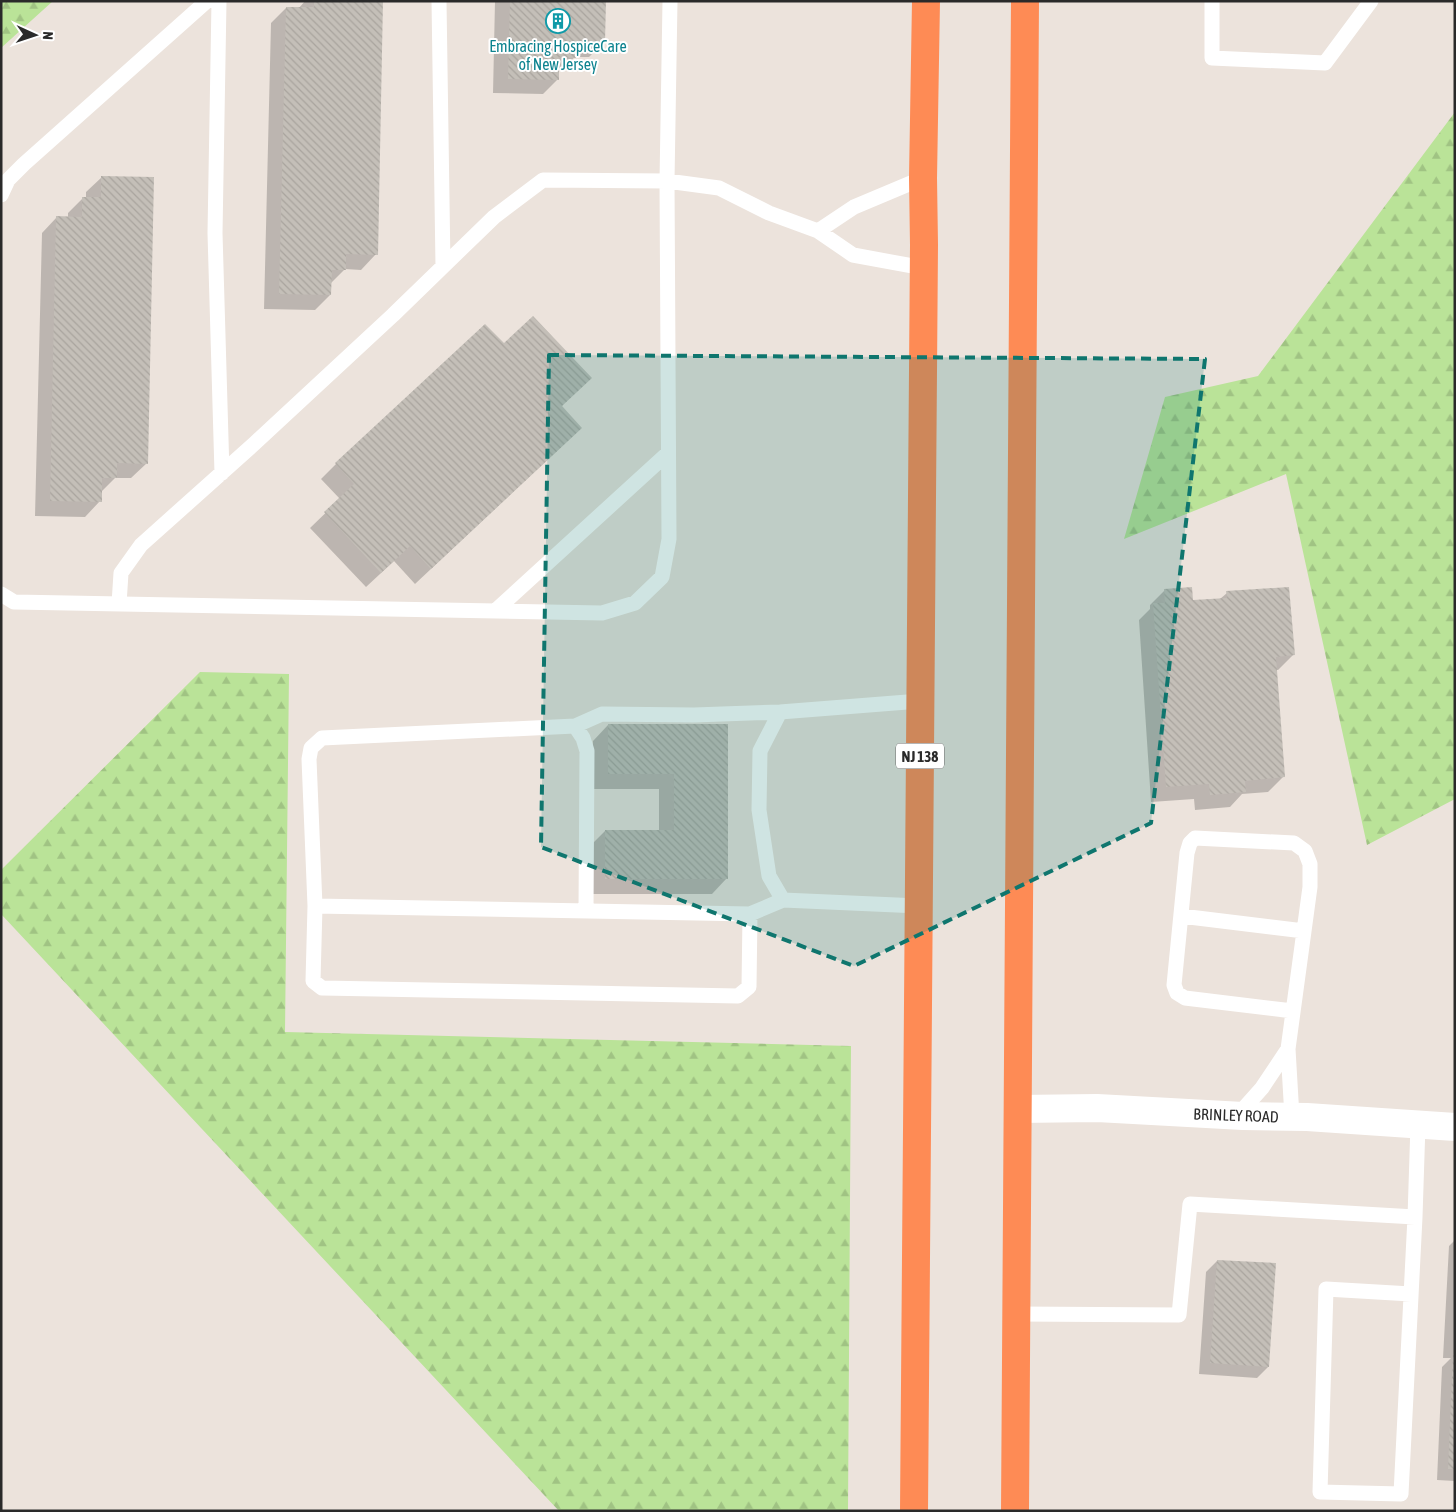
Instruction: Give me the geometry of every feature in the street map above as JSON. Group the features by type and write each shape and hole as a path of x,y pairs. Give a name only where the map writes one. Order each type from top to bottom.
{"highway":[{"name":"NJ 138","path":"914,1511 924,268 922,178 926,1"},
{"path":"1015,1511 1025,1"}],"street":[{"name":"BRINLEY ROAD","path":"1018,1109 1097,1108 1455,1127"}],"lane":[{"path":"1,195 8,180 24,164 207,1"},
{"path":"219,1 215,233 222,473"},
{"path":"439,1 443,266"},
{"path":"1,594 14,602 602,613 635,604 662,577 669,539 667,181 670,1"},
{"path":"1212,1 1212,58 1325,62 1371,1"},
{"path":"818,231 854,208 922,178"},
{"path":"120,604 121,574 141,545 385,322 494,217 543,180 667,181 719,188 769,213 818,231 853,254 924,268"},
{"path":"495,611 668,452"},
{"path":"750,914 749,988 738,996 322,988 313,981 315,906 309,759 311,748 322,738 575,726 602,714 694,715 780,712 920,701"},
{"path":"780,712 760,751 759,810 768,876 783,900"},
{"path":"575,726 583,738 587,751 586,911"},
{"path":"1292,1117 1288,1049 1310,887 1310,864 1305,851 1294,843 1195,838 1190,843 1187,853 1174,985 1176,993 1185,998 1293,1012"},
{"path":"315,906 750,914 783,900 919,906"},
{"path":"1181,916 1304,931"},
{"path":"1238,1116 1262,1088 1288,1049"},
{"path":"1411,1294 1326,1289 1320,1492 1401,1494 1415,1217 1418,1124"},
{"path":"1017,1314 1179,1314 1190,1204 1415,1217"}],"highlighted area":[{"path":"549,355 1205,359 1151,823 854,966 541,847"}],"green space":[{"path":"1,1 53,1 1,48"},
{"path":"1455,112 1455,799 1367,845 1286,474 1124,539 1165,397 1258,376"},
{"path":"200,672 289,674 285,1032 851,1046 848,1511 559,1511 1,914 1,870"}],"building":[{"path":"314,1 383,1 378,255 346,254 346,270 332,270 331,295 279,294 286,7 314,7"},
{"name":"Embracing HospiceCare of New Jersey","path":"510,1 606,1 605,42 576,41 576,58 559,57 559,80 508,79"},
{"path":"101,176 154,177 148,464 117,463 117,478 102,478 102,502 50,501 56,216 82,217 82,197 101,197"},
{"path":"533,316 592,378 562,406 582,428 431,569 410,546 381,573 324,512 354,484 335,463 485,324 504,343"},
{"path":"1192,587 1193,600 1227,598 1226,591 1289,587 1295,655 1276,657 1285,777 1245,781 1246,792 1210,795 1209,784 1166,787 1153,603 1165,603 1164,589"},
{"path":"608,724 728,724 728,879 605,879 605,830 674,830 674,774 608,774"},
{"path":"1217,1260 1276,1263 1269,1367 1210,1363"},
{"path":"1453,1354 1455,1354 1455,1469 1448,1469"}],"place":[{"name":"Embracing HospiceCare of New Jersey","path":"558,21"}]}
